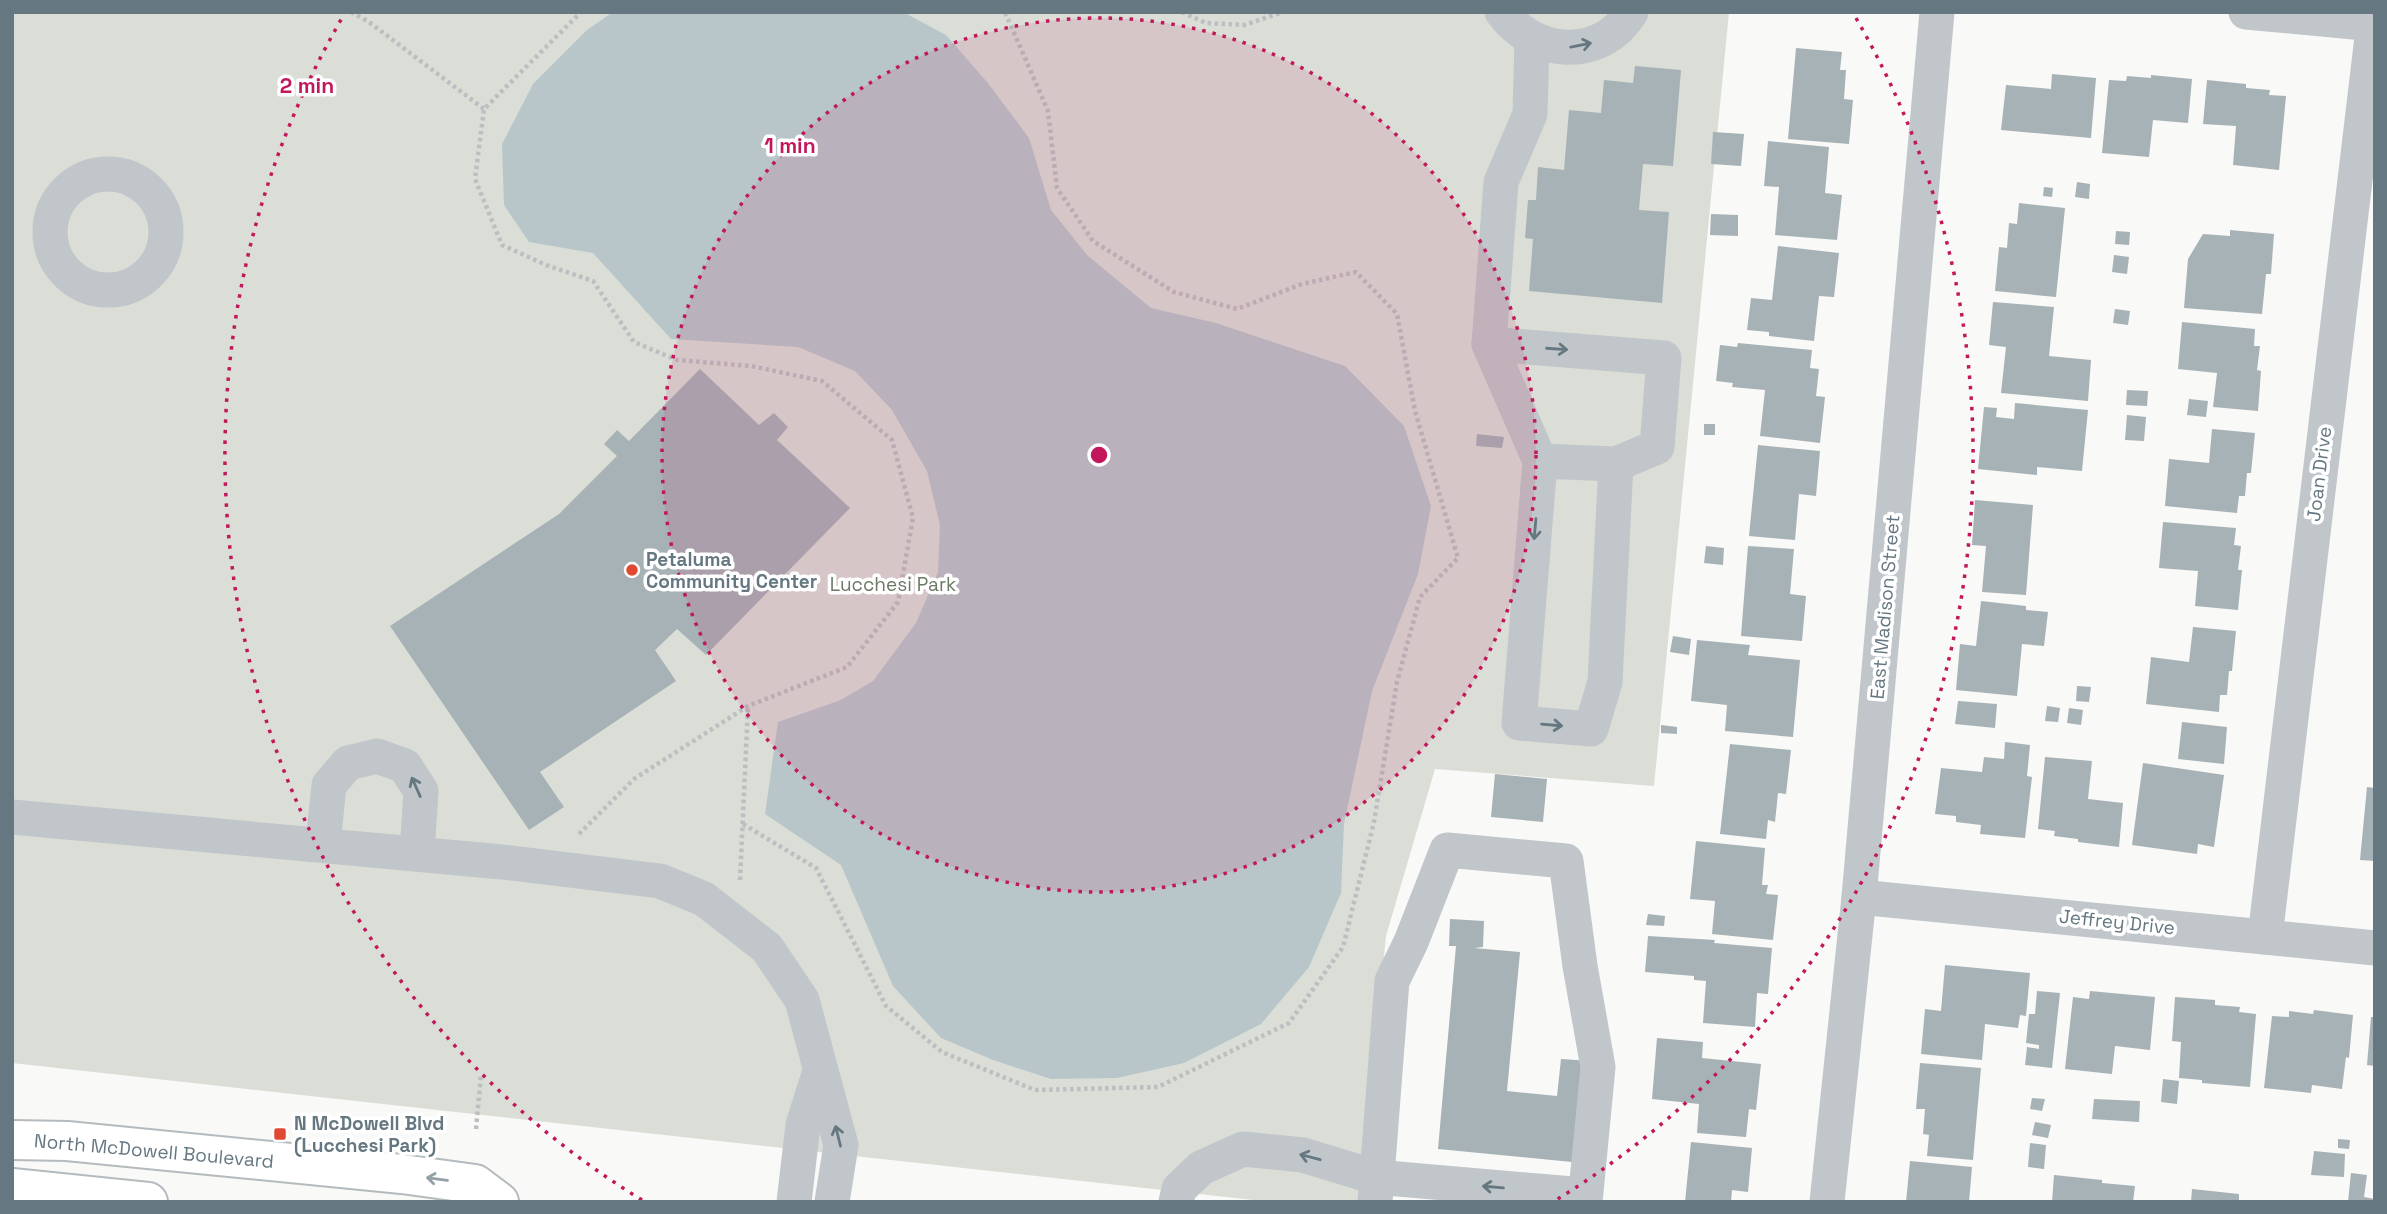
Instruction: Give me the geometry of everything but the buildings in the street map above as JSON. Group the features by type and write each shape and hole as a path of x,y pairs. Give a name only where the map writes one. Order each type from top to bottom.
{"main road":[{"name":"North McDowell Boulevard","path":"12,1140 67,1141 402,1174 475,1184 499,1202"},
{"path":"12,1188 148,1202"}],"street":[{"path":"1502,12 1512,26 1532,41 1557,47 1582,47 1606,37 1626,22 1632,12"},
{"name":"East Madison Street","path":"1827,1202 1859,897 1937,12"},
{"path":"2246,12 2374,20"},
{"name":"Joan Drive","path":"2264,937 2374,20"},
{"path":"1532,41 1530,114 1501,182 1489,344 1540,461 1519,723 1591,729 1605,682 1616,464"},
{"path":"1489,344 1664,358 1657,447 1616,464 1540,461"},
{"path":"323,844 329,785 348,763 377,756 405,766 421,791 417,853"},
{"path":"12,817 417,853 660,881 704,899 767,948 802,1000 841,1145 832,1202"},
{"path":"1177,1202 1179,1189 1201,1168 1243,1149 1303,1155 1375,1189 1585,1198 1598,1067 1580,966 1566,861 1447,850 1411,942 1392,981 1375,1189"},
{"name":"Jeffrey Drive","path":"1859,897 2375,948"},
{"path":"794,1202 803,1125 820,1071"}],"path":[{"path":"351,12 369,22 484,109"},
{"path":"575,838 634,779 748,706 846,667 898,602 913,518 892,440 822,381 751,366 677,360 634,342 593,281 502,246 475,179 484,109 581,12"},
{"path":"743,824 816,868 886,1006 942,1052 1034,1090 1158,1087 1289,1023 1343,947 1374,822 1397,682 1420,597 1458,558 1415,411 1397,314 1356,272 1302,284 1237,309 1174,292 1093,241 1057,188 1048,111 1005,12"},
{"path":"1182,12 1206,23 1244,25 1283,12"},
{"path":"740,891 748,706"},
{"path":"476,1129 481,1075"}],"green space":[{"name":"Lucchesi Park","path":"12,12 1729,12 1654,786 1435,769 1386,936 1360,1202 1271,1202 12,1063"}],"shaded area":[{"path":"613,12 903,12 946,35 987,82 1029,138 1051,210 1087,255 1151,308 1216,323 1345,366 1404,426 1431,506 1418,574 1372,691 1344,824 1341,893 1309,967 1261,1024 1184,1063 1117,1078 1051,1079 993,1060 941,1038 893,986 841,865 765,814 778,722 841,700 873,681 916,623 938,572 940,525 927,471 892,410 855,371 798,347 671,339 593,253 529,242 504,205 502,144 533,84 587,30"}],"place":[{"name":"Petaluma Community Center","path":"632,570"},
{"name":"N McDowell Blvd (Lucchesi Park)","path":"280,1134"}]}
